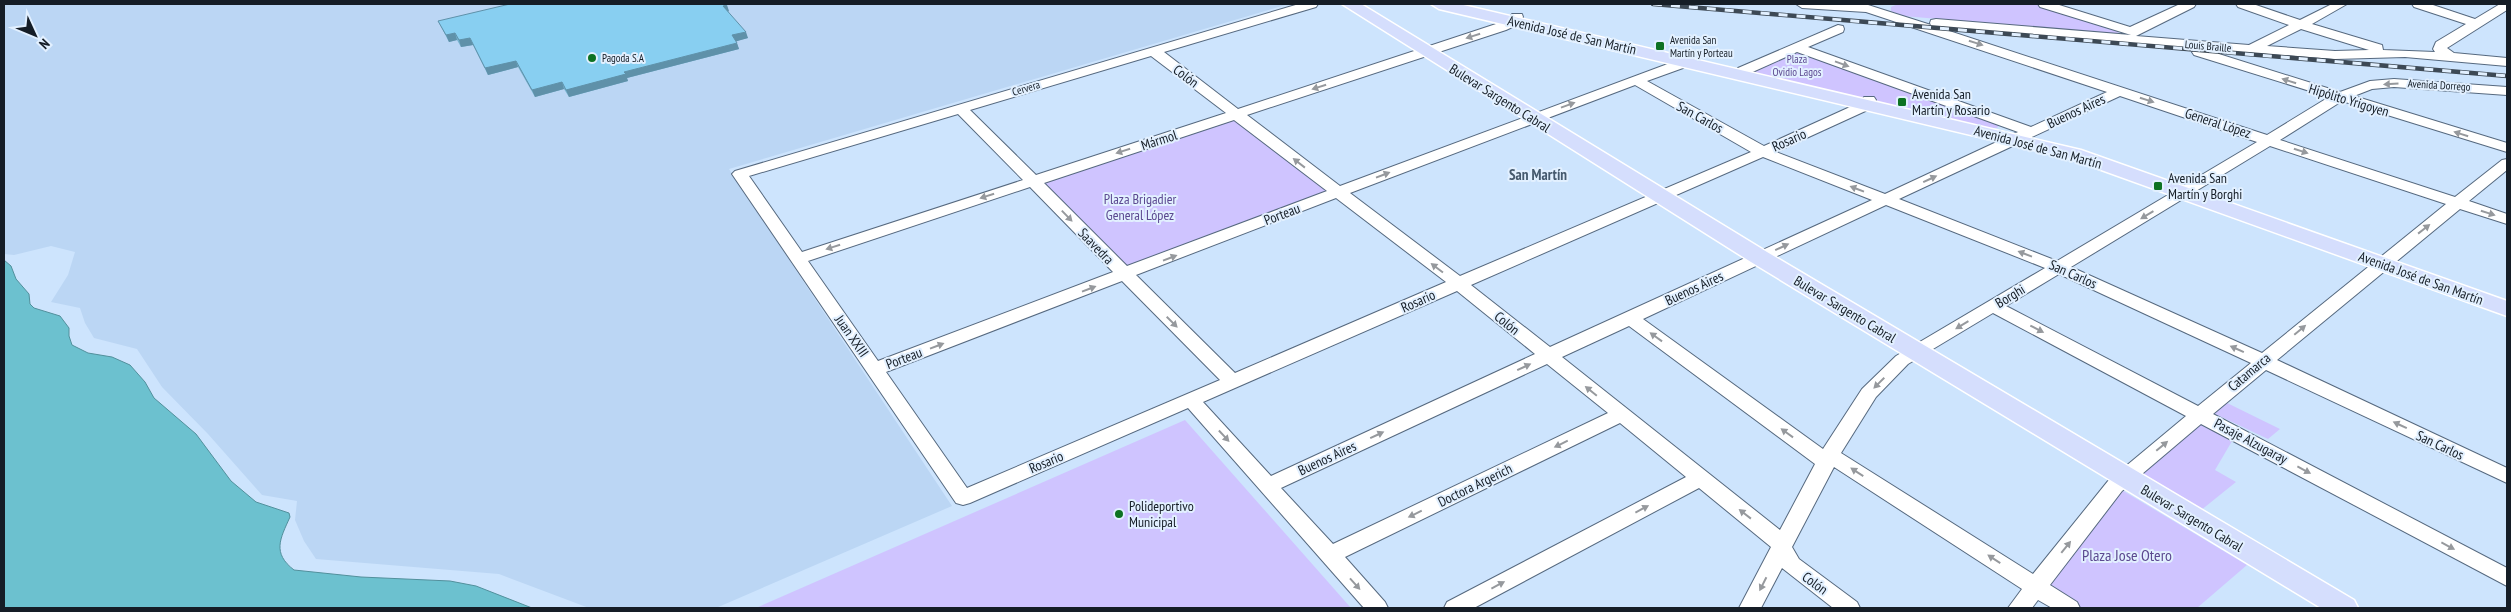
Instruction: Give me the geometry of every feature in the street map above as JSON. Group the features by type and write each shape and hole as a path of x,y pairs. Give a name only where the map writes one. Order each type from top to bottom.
{"main road":[{"name":"Bulevar Sargento Cabral","path":"1339,4 1909,356 2120,482 2344,608"},
{"name":"Bulevar Sargento Cabral","path":"1350,4 1421,53"},
{"name":"Avenida José de San Martín","path":"1439,4 1515,19 2022,136 2088,153 2507,309"},
{"name":"Avenida José de San Martín","path":"1462,4 1515,19"},
{"name":"Avenida José de San Martín","path":"1686,59 1744,71 1868,102 1992,124 2022,136"},
{"name":"Avenida José de San Martín","path":"2383,262 2507,303"},
{"name":"Bulevar Sargento Cabral","path":"2120,482 2319,608"}],"street":[{"name":"Cervera","path":"740,174 1312,4"},
{"path":"1802,4 1872,10 1889,4"},
{"path":"1853,4 1908,21"},
{"path":"2044,4 2167,42"},
{"path":"2067,12 2086,4"},
{"path":"2130,31 2190,4"},
{"path":"2242,4 2349,41 2404,53"},
{"path":"2251,49 2341,4"},
{"path":"2418,4 2478,24"},
{"path":"2450,57 2440,49 2442,45 2507,5"},
{"name":"Mármol","path":"798,259 1421,53 1515,19"},
{"name":"General López","path":"1908,21 2507,219"},
{"name":"Louis Braille","path":"1908,21 2335,55 2404,53 2504,62"},
{"path":"1744,71 1838,29"},
{"name":"Hipólito Yrigoyen","path":"2167,42 2507,148"},
{"path":"1796,47 1992,124"},
{"name":"Colón","path":"1152,50 1458,283 1778,540 1786,559 1791,565 1850,608"},
{"name":"Porteau","path":"875,369 1124,276 1337,192 1636,80 1686,59"},
{"path":"2492,88 2504,62"},
{"name":"San Carlos","path":"1636,80 1762,152 2058,267 2507,476"},
{"name":"Avenida Dorrego","path":"2370,85 2394,83 2492,88 2507,91"},
{"name":"Borghi","path":"1750,608 1828,458 1869,393 1909,356 2187,191 2339,97 2370,85"},
{"name":"Buenos Aires","path":"1269,485 2120,91"},
{"name":"Rosario","path":"963,498 1655,199 1762,152 1868,102"},
{"name":"Saavedra","path":"960,108 1124,276 1233,382"},
{"name":"Catamarca","path":"2018,608 2120,482 2383,262 2507,163"},
{"name":"Juan XXIII","path":"740,174 963,498"},
{"name":"Pasaje Alzugaray","path":"1993,306 2507,578"},
{"path":"1630,318 1828,458 2068,608"},
{"path":"1191,400 1377,608"},
{"name":"Doctora Argerich","path":"1330,555 1621,415"},
{"path":"1455,608 1700,478"}],"shaded area":[{"path":"4,4 1289,4 729,169 952,506 716,608 589,608 499,574 316,559 304,541 295,520 297,501 262,495 208,434 162,387 137,349 94,338 85,323 80,308 51,302 68,275 75,252 51,246 14,255 4,254"},
{"path":"4,260 11,266 16,279 29,294 30,304 34,308 60,316 69,328 72,345 88,353 112,357 130,365 145,382 154,398 196,434 231,481 256,502 289,513 290,517 281,539 280,552 287,564 294,570 361,577 450,581 476,586 532,608 4,608"}],"green space":[{"path":"1898,4 2038,4 2119,31 2117,34 1903,16 1891,11 1891,7"},
{"name":"Plaza Ovidio Lagos","path":"1796,47 1995,120 1999,125 1997,128 1988,128 1744,71"},
{"name":"Plaza Brigadier General López","path":"1236,114 1337,192 1124,275 1033,181"},
{"path":"2223,401 2280,429 2268,439 2211,412"},
{"path":"2204,419 2235,436 2215,470 2236,482 2200,511 2137,476"},
{"name":"Polideportivo Municipal","path":"1185,420 1351,608 756,608"},
{"name":"Plaza Jose Otero","path":"2115,486 2247,565 2197,608 2069,608 2035,586"}],"building":[{"name":"Pagoda S.A","path":"510,4 726,4 723,6 746,32 732,35 737,43 624,72 626,74 566,90 562,82 532,90 516,61 485,68 470,38 459,40 455,33 446,35 438,21"}],"railway":[{"path":"1653,4 2507,76"}],"place":[{"name":"Avenida San Martín y Porteau","path":"1660,46"},
{"name":"Pagoda S.A","path":"592,58"},
{"name":"Avenida San Martín y Rosario","path":"1902,102"},
{"name":"Avenida San Martín y Borghi","path":"2158,186"},
{"name":"Polideportivo Municipal","path":"1119,514"}],"district":[{"name":"San Martín","path":"1538,175"}]}
